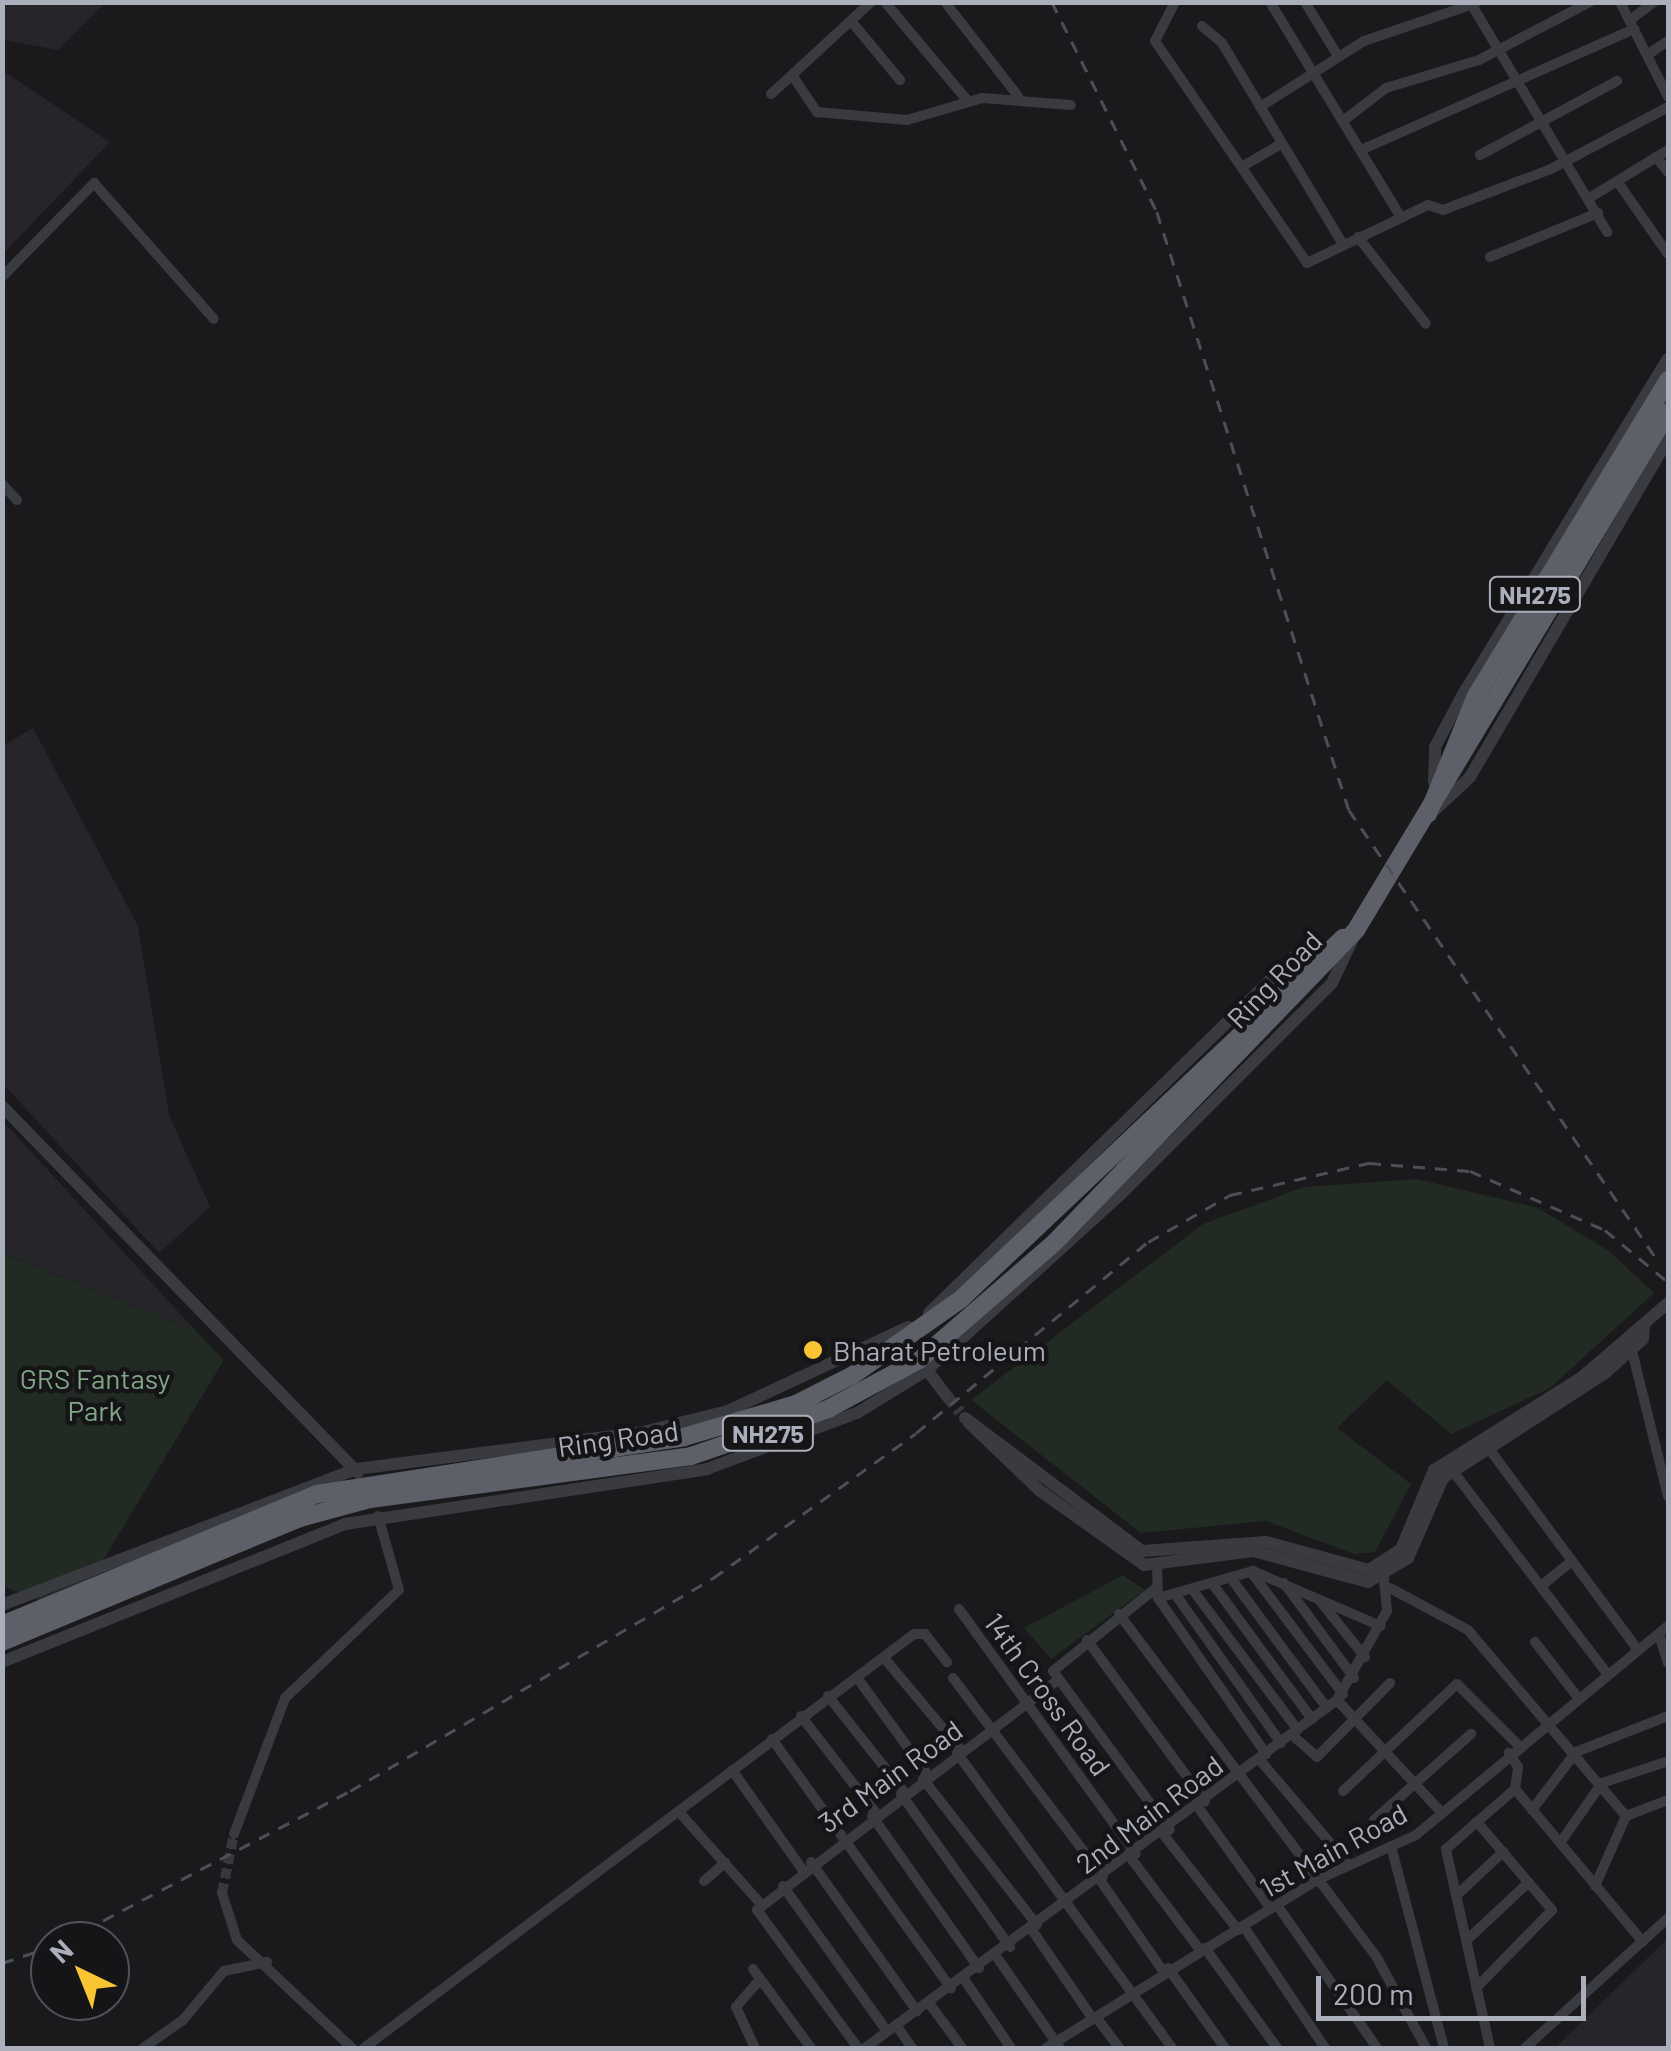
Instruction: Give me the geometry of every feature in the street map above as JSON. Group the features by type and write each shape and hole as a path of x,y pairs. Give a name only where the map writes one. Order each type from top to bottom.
{"highway":[{"name":"Ring Road","path":"1431,814 1434,782 1528,605 1668,380"},
{"name":"Ring Road","path":"2,1642 367,1492 690,1456 828,1409 923,1365 1054,1243 1361,923 1431,814 1668,412"},
{"name":"Ring Road","path":"2,1625 277,1508 684,1437 796,1404 853,1375 961,1299 1319,953 1361,923"}],"street":[{"path":"770,94 871,2"},
{"path":"885,2 967,100"},
{"path":"945,2 1018,96"},
{"path":"1175,2 1155,41 1244,166 1304,261 1400,216 1433,204 1443,210 1668,106"},
{"path":"1270,2 1400,216"},
{"path":"1305,2 1338,56"},
{"path":"1343,121 1386,88 1500,49 1590,2"},
{"path":"1620,2 1668,95"},
{"path":"1361,150 1522,86 1632,25 1654,2"},
{"path":"1260,108 1338,56 1473,3 1592,197 1607,232"},
{"path":"850,21 900,80"},
{"path":"1202,26 1260,108 1344,244"},
{"path":"1646,55 1668,42"},
{"path":"792,74 817,112 836,118 923,119 967,100 1018,96 1071,105"},
{"path":"1480,155 1617,81"},
{"path":"1244,166 1281,144"},
{"path":"1592,197 1668,150"},
{"path":"1656,157 1668,172"},
{"path":"1617,181 1668,253"},
{"path":"2,277 94,183 214,319"},
{"path":"1490,257 1598,213"},
{"path":"1358,237 1426,324"},
{"path":"1434,782 1435,747 1462,696 1668,359"},
{"path":"1431,814 1470,777 1668,439"},
{"path":"2,484 17,500"},
{"path":"2,1106 367,1492 399,1590 284,1698 234,1834"},
{"path":"1387,1577 1434,1470 1558,1394 1668,1304"},
{"path":"1626,1816 1576,1752 1468,1630 1387,1577 1346,1569 1266,1542 1142,1551 963,1415 1102,1540 1157,1567 1254,1551 1336,1578 1387,1577 1408,1558 1435,1488 1452,1470 1632,1351 1644,1325"},
{"path":"1632,1351 1668,1496"},
{"path":"923,1365 946,1394"},
{"path":"1487,1446 1637,1649"},
{"path":"1452,1470 1606,1672"},
{"path":"2,1605 367,1492"},
{"path":"2,1662 275,1546 367,1492"},
{"path":"1541,1586 1572,1561"},
{"path":"1157,1567 1157,1593 1262,1757 1349,1865"},
{"path":"1251,1571 1354,1718 1441,1812"},
{"path":"1326,2048 1058,1680 1056,1666 1118,1614 1157,1593 1176,1594 1251,1571 1381,1626"},
{"name":"2nd Main Road","path":"862,2048 1010,1947 1340,1697 1381,1626 1387,1577"},
{"path":"1230,1578 1327,1708"},
{"path":"1283,1582 1354,1678"},
{"path":"1212,1583 1312,1719"},
{"path":"1192,1589 1314,1758 1390,1683"},
{"path":"1176,1594 1281,1743"},
{"path":"1316,1596 1366,1657"},
{"name":"14th Cross Road","path":"959,1609 1133,1856 1277,2048"},
{"path":"1118,1614 1315,1881 1377,1958 1426,2048"},
{"path":"1664,1630 1668,1663"},
{"name":"1st Main Road","path":"1054,2047 1166,1970 1315,1881 1391,1846 1441,1812 1576,1695 1664,1630"},
{"path":"364,2048 801,1716 920,1632 946,1662"},
{"path":"1087,1640 1377,2048"},
{"path":"1535,1642 1576,1695"},
{"path":"885,1659 959,1752 1064,1905 1172,2048"},
{"path":"858,1678 1094,2018 1120,2048"},
{"path":"953,1678 1226,2048"},
{"name":"3rd Main Road","path":"759,1909 844,1836 1058,1680"},
{"path":"1343,1792 1461,1684 1513,1749 1518,1766 1514,1789 1446,1849 1490,2048"},
{"path":"828,1696 1010,1947"},
{"path":"801,1716 874,1814 979,1968"},
{"path":"1532,1810 1576,1752 1668,1716"},
{"path":"1374,1820 1471,1734"},
{"path":"772,1739 950,1988"},
{"path":"1560,1842 1602,1783 1668,1762"},
{"path":"732,1770 917,2011"},
{"path":"1514,1789 1643,1942"},
{"path":"1594,1886 1626,1816 1668,1800"},
{"path":"679,1812 725,1863 862,2048"},
{"path":"1476,1988 1551,1915 1529,1882 1477,1822"},
{"path":"1391,1846 1444,2048"},
{"path":"1458,1894 1503,1852"},
{"path":"704,1881 725,1863"},
{"path":"1468,1939 1529,1882"},
{"path":"783,1886 892,2028 912,2048"},
{"path":"222,1893 237,1940 267,1962 349,2048"},
{"path":"1525,2048 1668,1918"},
{"path":"996,1956 1054,2047"},
{"path":"143,2048 183,2020 224,1971 267,1962"},
{"path":"754,2048 746,2038 736,2007 756,1974 811,2048"},
{"path":"964,1979 1010,2048"},
{"path":"928,2002 962,2048"}],"shaded area":[{"path":"2,3 105,3 58,50 3,40"},
{"path":"2,70 110,142 3,254 2,254"},
{"path":"33,728 138,926 169,1115 210,1207 159,1253 3,1084 3,746"},
{"path":"2,1120 196,1331 3,1253"},
{"path":"1668,1938 1668,2048 1555,2048"}],"green space":[{"path":"1417,1179 1538,1208 1609,1251 1654,1293 1550,1388 1451,1434 1387,1380 1337,1428 1411,1484 1375,1552 1354,1554 1266,1521 1141,1533 971,1400 1203,1224 1304,1187"},
{"name":"GRS Fantasy Park","path":"2,1253 196,1331 224,1360 90,1582 42,1602 3,1586"},
{"path":"1123,1575 1145,1590 1051,1659 1024,1628"}],"tunnel":[{"path":"946,1395 960,1412"},
{"path":"222,1893 234,1834"}],"railway":[{"path":"1052,2 1157,212 1349,810 1658,1261"},
{"path":"102,1921 350,1791 713,1578 916,1433 1148,1242 1230,1195 1369,1163 1470,1171 1605,1230 1668,1282"},
{"path":"2,1963 30,1954"}],"place":[{"name":"Bharat Petroleum","path":"813,1350"}]}
